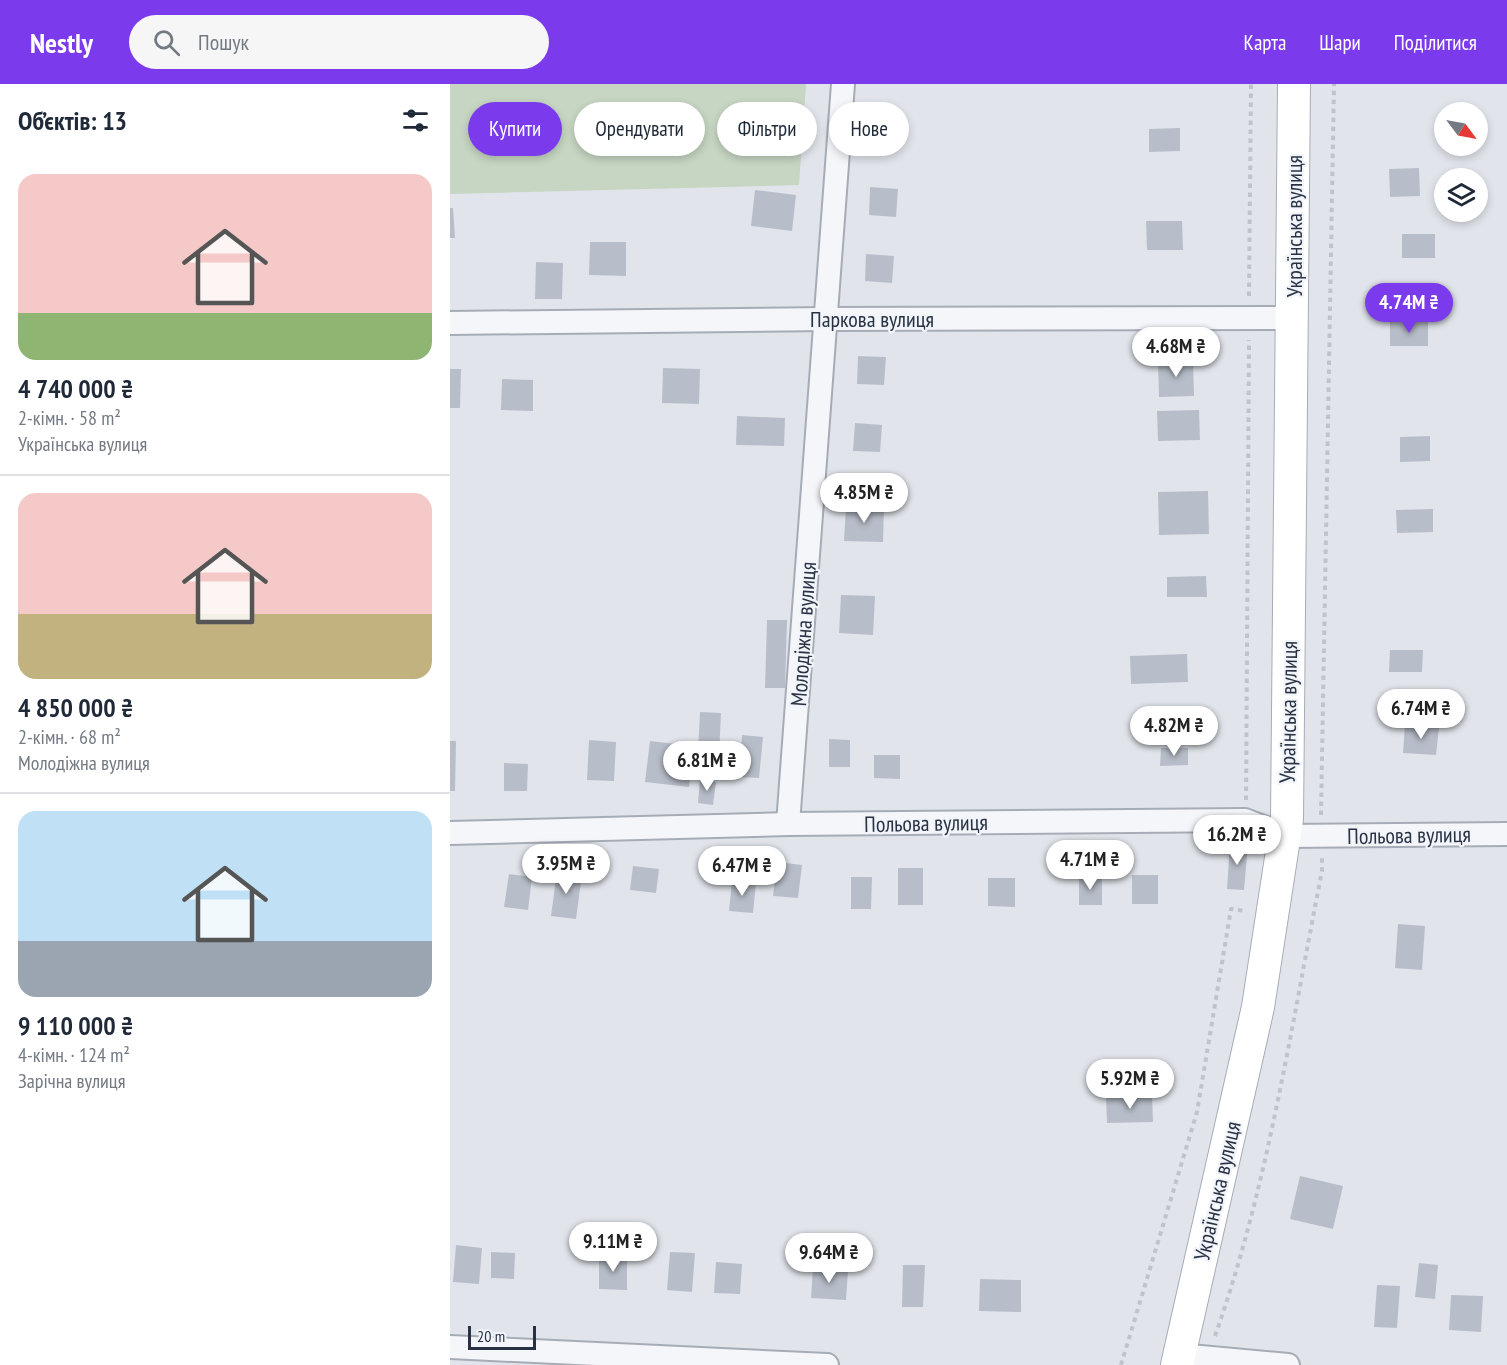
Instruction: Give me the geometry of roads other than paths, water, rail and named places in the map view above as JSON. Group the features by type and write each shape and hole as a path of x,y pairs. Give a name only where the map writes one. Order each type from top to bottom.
{"main road":[{"name":"Українська вулиця","path":"1178,1360 1258,1007 1286,836 1294,318 1294,84"}],"street":[{"name":"Молодіжна вулиця","path":"788,824 843,84"},
{"name":"Паркова вулиця","path":"450,323 1294,318"},
{"name":"Польова вулиця","path":"450,833 788,824 1245,820 1286,836 1507,834"},
{"path":"450,1347 827,1365"},
{"path":"1178,1360 1288,1365"}]}
